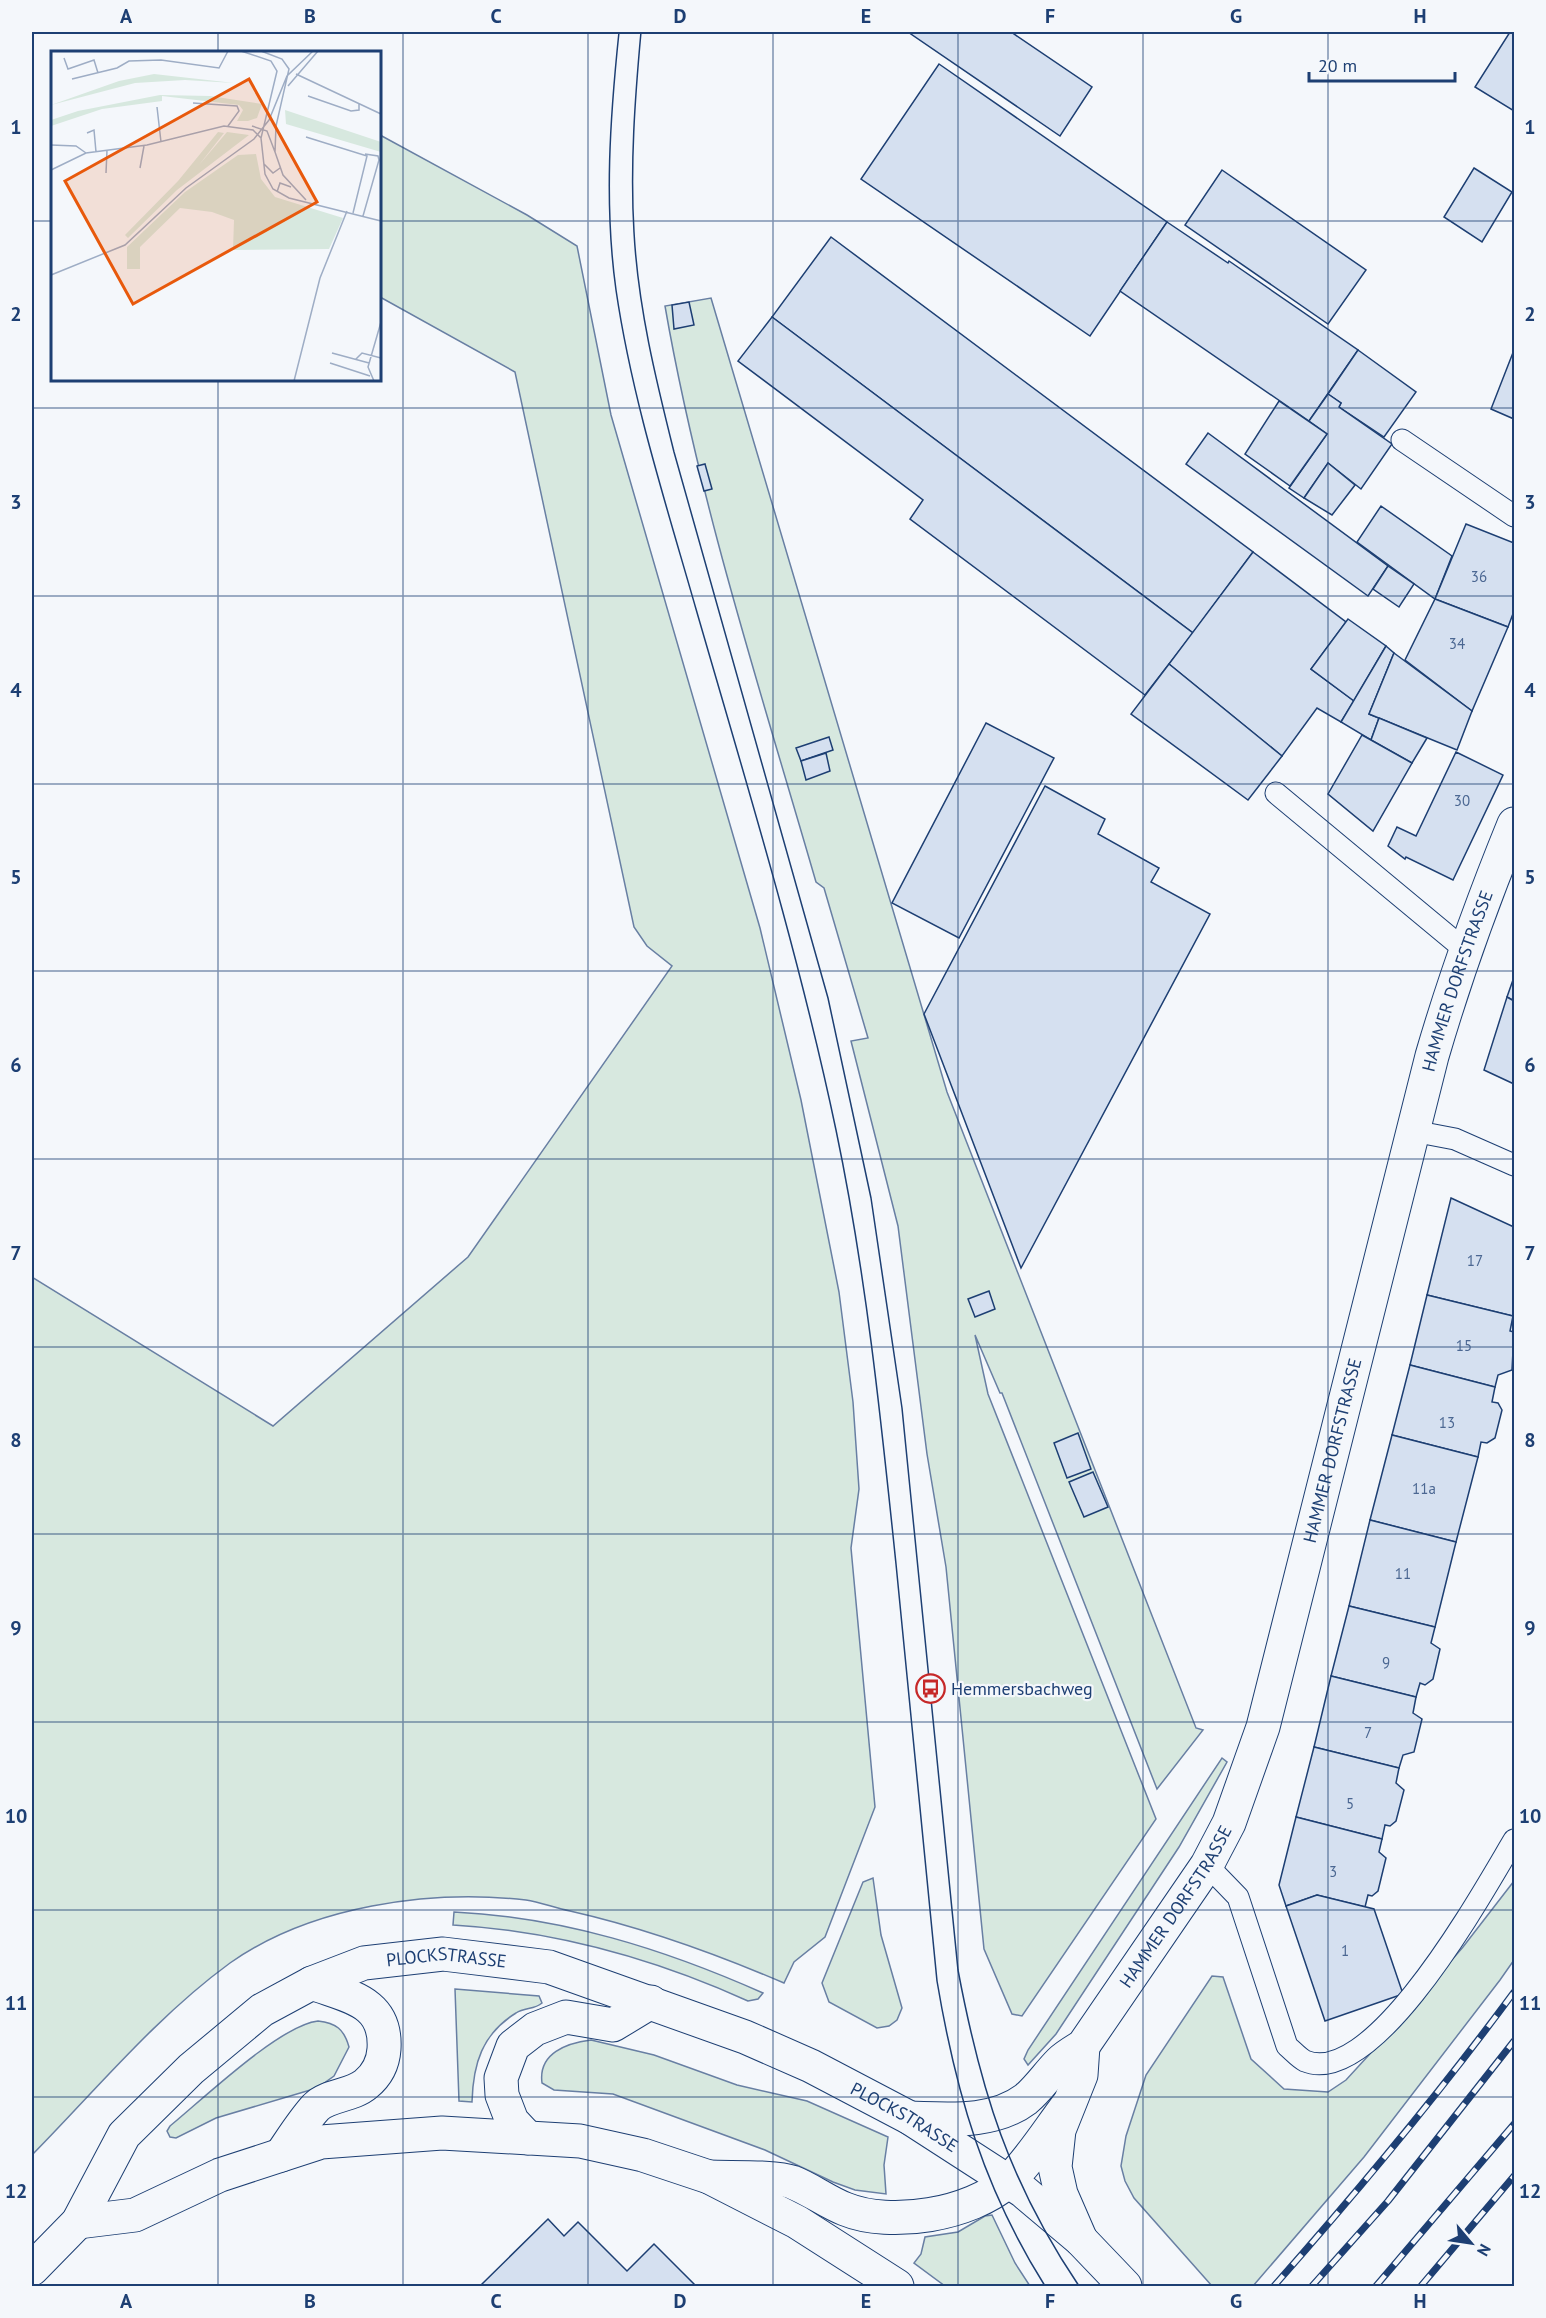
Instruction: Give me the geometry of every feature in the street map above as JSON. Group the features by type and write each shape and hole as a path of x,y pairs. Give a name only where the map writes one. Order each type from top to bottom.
{"main road":[{"name":"HAMMER DORFSTRASSE","path":"910,2118 967,2119 1008,2109 1024,2100 1061,2061 1083,2046 1207,1865 1229,1823 1263,1727 1438,1036 1466,950 1515,824"},
{"name":"PLOCKSTRASSE","path":"32,2269 78,2222 124,2135 191,2069 262,2010 312,1983 364,1963 443,1954 549,1967 745,2037 811,2066 910,2118 1009,2181 1081,2240 1125,2286"},
{"path":"281,2155 318,2105 365,2085 377,2073 384,2060 385,2034 380,2017 371,2007 312,1983"},
{"path":"528,2138 512,2121 502,2095 501,2078 513,2046 535,2029 566,2017 613,2025 651,2002"},
{"name":"HAMMER DORFSTRASSE","path":"1081,2240 1060,2194 1055,2167 1059,2130 1081,2075 1083,2046"},
{"name":"HAMMER DORFSTRASSE","path":"709,2177 790,2182 847,2210 907,2217 953,2210 995,2191 1009,2181 1067,2106"},
{"path":"78,2222 135,2215 220,2175 321,2142 442,2133 580,2141 643,2155 709,2177 797,2222 897,2286"}],"lane":[{"path":"1402,440 1515,516"},
{"path":"1276,793 1466,950"},
{"path":"1413,1131 1455,1138 1515,1165"},
{"path":"1207,1865 1238,1897 1287,2046 1305,2061 1332,2062 1352,2053 1388,2023 1416,1994 1456,1937 1515,1840"}],"shaded area":[{"path":"381,136 527,215 577,246 611,415 760,928 801,1100 839,1292 853,1402 859,1489 851,1548 875,1807 825,1937 794,1962 784,1983 732,1961 652,1933 526,1900 450,1897 372,1906 334,1915 297,1928 262,1943 230,1963 152,2030 32,2155 32,1277 273,1426 468,1257 672,966 647,946 634,927 515,372 381,298"},
{"path":"711,298 947,1092 1196,1728 1203,1730 1157,1789 1002,1393 1000,1393 975,1335 988,1394 1156,1819 1022,2016 1012,2014 984,1949 946,1567 927,1454 898,1226 851,1041 868,1038 824,888 816,882 713,524 695,452 665,306"},
{"path":"1222,1758 1227,1762 1179,1847 1056,2034 1028,2065 1024,2059 1028,2050"},
{"path":"873,1878 881,1935 902,2008 897,2020 889,2026 877,2028 829,2002 822,1983 863,1882"},
{"path":"1514,1881 1514,1960 1500,1980 1364,2157 1253,2286 1212,2286 1134,2198 1125,2181 1121,2166 1126,2136 1146,2075 1212,1976 1223,1977 1251,2059 1284,2089 1328,2092 1346,2080 1379,2044 1463,1947"},
{"path":"454,1912 534,1921 612,1938 688,1962 763,1993 758,1999 748,2001 677,1972 604,1950 529,1934 453,1925"},
{"path":"455,1989 539,1996 542,2003 516,2013 504,2021 487,2040 477,2063 472,2102 459,2101"},
{"path":"318,2021 330,2023 342,2031 349,2047 334,2076 317,2088 216,2118 176,2138 170,2137 167,2131 170,2126 242,2065 283,2035"},
{"path":"591,2040 654,2055 737,2085 807,2101 888,2137 884,2165 886,2194 855,2190 833,2182 765,2150 613,2094 554,2090 542,2083 542,2073 549,2057 564,2047"},
{"path":"992,2215 1015,2263 1030,2286 945,2286 914,2263 921,2254 925,2237 958,2232 985,2216"}],"building":[{"path":"908,32 1011,32 1092,87 1060,136"},
{"path":"1510,32 1514,32 1514,111 1475,87"},
{"path":"939,64 1167,222 1090,336 861,179"},
{"path":"1474,168 1512,192 1482,242 1444,217"},
{"path":"1222,170 1366,270 1328,324 1185,225"},
{"path":"1167,222 1228,263 1229,261 1358,350 1309,421 1120,291"},
{"path":"831,237 1253,552 1193,633 772,317"},
{"path":"689,302 694,325 674,329 672,305"},
{"path":"772,317 1193,633 1145,695 910,519 923,500 738,361"},
{"path":"1358,350 1416,392 1384,437 1339,407 1341,403 1328,394"},
{"path":"1514,350 1514,419 1491,409"},
{"path":"1328,394 1341,403 1339,407 1392,444 1361,489 1328,463 1304,498 1289,488 1327,434 1309,421"},
{"path":"1279,401 1327,434 1290,486 1245,454"},
{"path":"1208,433 1388,566 1368,596 1186,464"},
{"path":"1328,463 1355,485 1332,515 1304,498"},
{"path":"705,464 712,489 704,491 697,466"},
{"path":"1381,506 1452,556 1435,599 1357,542"},
{"path":"1466,524 1514,543 1514,611 1508,627 1435,599"},
{"path":"1253,552 1346,622 1311,669 1354,701 1341,722 1317,708 1282,756 1169,664"},
{"path":"1388,566 1414,584 1399,607 1373,589"},
{"path":"1435,599 1508,627 1472,711 1405,660"},
{"path":"1348,619 1386,646 1354,701 1311,669"},
{"path":"1386,646 1394,653 1369,714 1379,718 1371,740 1341,722"},
{"path":"1394,653 1472,711 1457,750 1369,714"},
{"path":"1169,664 1282,756 1248,800 1131,714"},
{"path":"1379,718 1427,738 1412,763 1371,740"},
{"path":"986,723 1054,758 959,938 892,903"},
{"path":"1362,735 1412,763 1373,831 1328,794"},
{"path":"829,737 833,750 801,761 796,748"},
{"path":"1456,752 1503,775 1453,880 1406,857 1405,859 1388,846 1397,827 1416,836"},
{"path":"826,753 830,771 806,780 801,761"},
{"path":"1045,786 1105,819 1098,834 1159,868 1151,882 1210,914 1021,1268 924,1014"},
{"path":"1514,977 1514,1001 1507,997"},
{"path":"1507,997 1514,1001 1514,1084 1484,1070"},
{"path":"1451,1198 1514,1227 1513,1316 1427,1295"},
{"path":"989,1291 995,1309 975,1317 968,1299"},
{"path":"1427,1295 1513,1316 1510,1331 1514,1332 1512,1370 1498,1375 1495,1387 1410,1365"},
{"path":"1410,1365 1495,1387 1492,1402 1498,1403 1502,1410 1495,1438 1487,1443 1481,1442 1478,1457 1392,1435"},
{"path":"1078,1433 1091,1469 1067,1478 1054,1443"},
{"path":"1392,1435 1478,1457 1456,1542 1370,1520"},
{"path":"1093,1472 1108,1507 1084,1517 1069,1482"},
{"path":"1370,1520 1456,1542 1435,1627 1349,1606"},
{"path":"1349,1606 1435,1627 1431,1643 1440,1649 1433,1679 1425,1685 1420,1683 1416,1697 1331,1676"},
{"path":"1331,1676 1416,1697 1413,1713 1422,1719 1414,1752 1403,1755 1399,1768 1314,1747"},
{"path":"1314,1747 1399,1768 1396,1783 1404,1790 1396,1821 1390,1826 1385,1825 1382,1839 1296,1817"},
{"path":"1296,1817 1382,1839 1379,1852 1386,1858 1378,1891 1372,1896 1368,1895 1365,1907 1317,1895 1286,1906 1279,1885"},
{"path":"1317,1895 1374,1909 1403,1994 1325,2021 1286,1906"},
{"path":"548,2219 564,2236 578,2222 627,2271 654,2244 696,2286 480,2286"}],"tram line":[{"path":"619,32 613,96 609,193 612,258 623,331 651,451 789,933 847,1184 878,1401 937,1981 953,2063 963,2102 989,2177 1024,2250 1045,2286"},
{"path":"641,32 633,157 634,232 639,288 654,371 674,452 828,998 871,1198 902,1408 958,1970 977,2056 1001,2135 1034,2210 1079,2286"}],"railway":[{"path":"1274,2286 1397,2142 1514,1992"},
{"path":"1312,2286 1388,2201 1514,2041"},
{"path":"1376,2286 1514,2124"},
{"path":"1421,2286 1514,2176"}],"place":[{"name":"Hemmersbachweg","path":"930,1689"}]}
